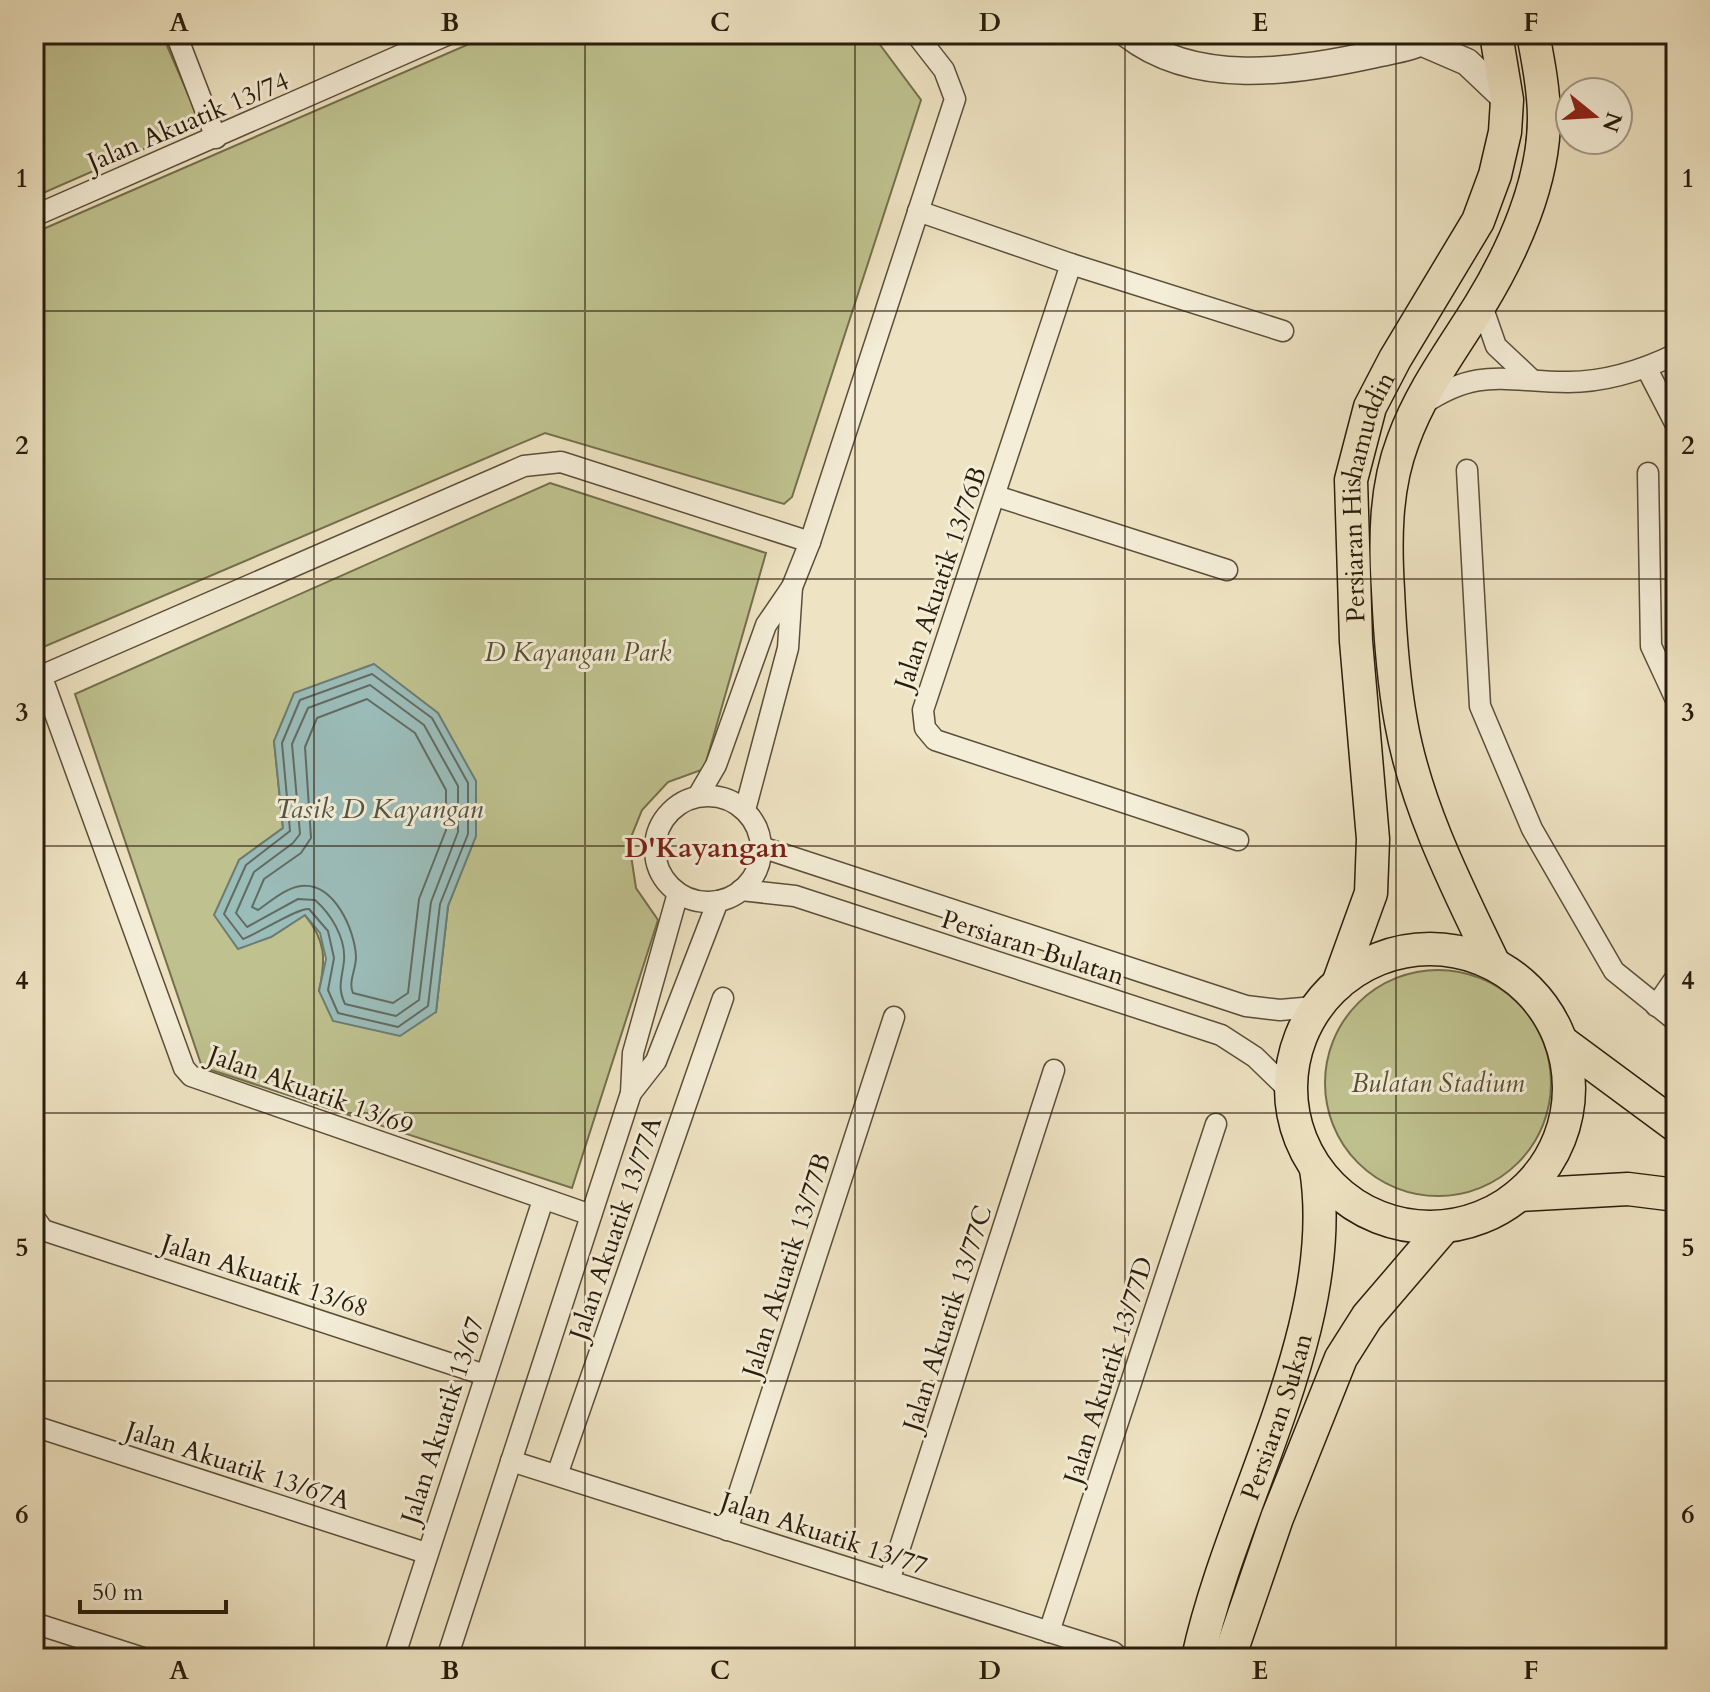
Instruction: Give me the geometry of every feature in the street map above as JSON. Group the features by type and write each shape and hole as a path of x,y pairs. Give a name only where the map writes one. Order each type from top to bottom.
{"main road":[{"name":"Persiaran Hishamuddin","path":"1338,984 1371,893 1373,839 1356,641 1351,480 1370,407 1395,359 1478,221 1495,175 1505,132 1507,100 1496,34"},
{"name":"Persiaran Hishamuddin","path":"1494,964 1453,879 1423,803 1401,724 1391,650 1386,556 1389,493 1402,444 1434,373 1481,303 1509,252 1540,155 1544,117 1533,34"},
{"path":"1413,950 1455,951 1494,964 1523,984 1545,1010 1561,1041 1569,1083 1564,1124 1547,1163 1519,1195 1471,1222 1444,1227 1395,1224 1351,1204 1316,1169 1298,1132 1291,1092 1299,1043 1314,1007 1338,984 1373,961 1413,950"},
{"path":"1561,1041 1676,1126"},
{"name":"Persiaran Sukan","path":"1198,1658 1306,1322 1320,1245 1322,1209 1316,1169"},
{"path":"1519,1195 1628,1189 1676,1195"},
{"name":"Persiaran Sukan","path":"1229,1658 1277,1518 1341,1358 1367,1317 1444,1227"}],"street":[{"path":"176,34 216,138"},
{"name":"Jalan Akuatik 13/74","path":"34,216 449,34"},
{"path":"698,796 716,765 766,625 792,587 810,542 955,99 944,70 916,34"},
{"path":"1127,34 1172,59 1222,70 1270,71 1344,61 1429,38 1467,62 1507,100"},
{"path":"918,211 1071,264 1283,331"},
{"name":"Jalan Akuatik 13/76B","path":"1071,264 923,710 925,728 935,740 1238,840"},
{"path":"1481,303 1496,346 1530,378"},
{"path":"1416,408 1450,386 1470,379 1530,378 1568,382 1647,369 1676,354"},
{"path":"1647,369 1676,425"},
{"path":"38,677 509,472 542,462 561,462 810,542"},
{"path":"1467,470 1480,706 1532,829 1614,971 1676,1021"},
{"path":"1648,473 1651,646 1676,700"},
{"path":"996,496 1227,570"},
{"path":"745,810 788,648 792,587"},
{"name":"Jalan Akuatik 13/69","path":"38,677 184,1068 191,1076 591,1215"},
{"path":"715,795 745,810 753,820 761,847 756,871 741,890 718,901 704,902 678,893 665,881 657,865 654,847 658,829 667,814 681,802 698,796 715,795"},
{"name":"Persiaran Bulatan","path":"761,847 1246,1006 1280,1010 1314,1007"},
{"name":"Persiaran Bulatan","path":"741,890 795,896 1221,1035 1255,1057 1291,1092"},
{"path":"447,1658 631,1093 633,1053 678,893"},
{"path":"631,1093 656,1061 718,901"},
{"path":"1656,1006 1676,977"},
{"name":"Jalan Akuatik 13/77A","path":"557,1475 723,998"},
{"name":"Jalan Akuatik 13/77B","path":"727,1530 894,1017"},
{"name":"Jalan Akuatik 13/77C","path":"889,1581 1054,1070"},
{"name":"Jalan Akuatik 13/77D","path":"1049,1632 1216,1124"},
{"name":"Jalan Akuatik 13/67","path":"394,1658 543,1200"},
{"name":"Jalan Akuatik 13/68","path":"34,1217 43,1230 485,1375"},
{"name":"Jalan Akuatik 13/67A","path":"34,1426 426,1553"},
{"name":"Jalan Akuatik 13/77","path":"511,1461 1113,1652 1120,1658"},
{"path":"34,1623 143,1658"}],"green space":[{"path":"34,34 162,34 201,124 34,197"},
{"path":"492,34 872,34 921,100 792,497 784,504 545,433 34,651 34,233"},
{"name":"D Kayangan Park","path":"550,483 766,553 704,769 668,782 642,810 629,842 636,888 658,920 572,1188 202,1067 75,694","holes":["274,741 476,781 476,835 448,906 436,1012 319,991 322,951 312,924 305,915 271,937 239,860 283,828"]},
{"name":"Bulatan Stadium","path":"1438,970 1481,978 1518,1003 1543,1040 1551,1083 1543,1126 1518,1163 1481,1188 1438,1196 1395,1188 1358,1163 1333,1126 1325,1083 1333,1040 1358,1003 1395,978"}],"water":[{"name":"Tasik D Kayangan","path":"374,664 438,713 476,781 476,836 448,906 436,1012 400,1036 333,1021 319,991 326,959 320,933 305,915 271,937 238,949 214,915 239,860 283,828 274,741 294,693"}],"district":[{"name":"D'Kayangan","path":"706,847"}]}
